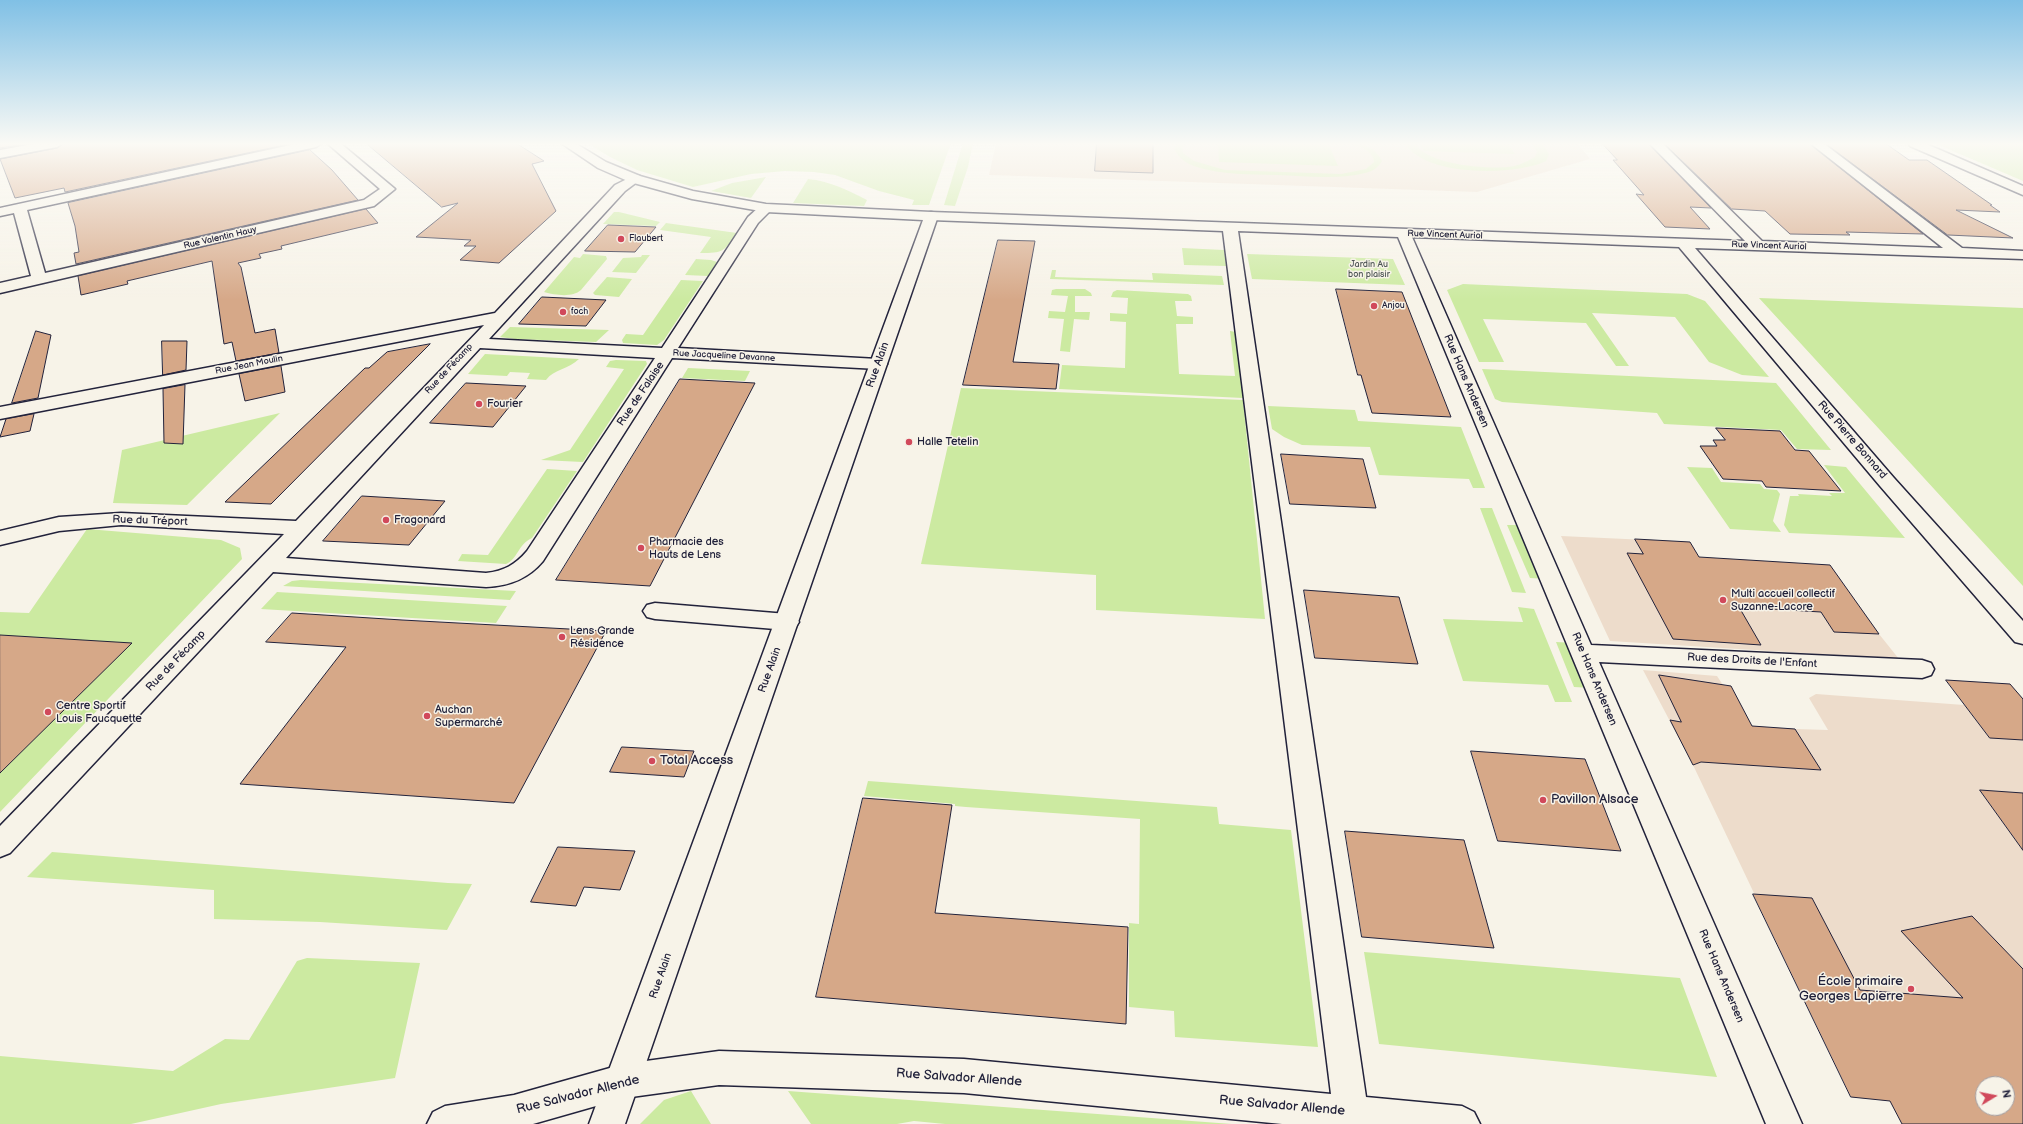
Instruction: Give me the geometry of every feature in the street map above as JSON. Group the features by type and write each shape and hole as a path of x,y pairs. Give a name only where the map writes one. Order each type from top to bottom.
{"street":[{"path":"0,212 77,195"},
{"name":"Rue Valentin Hauy","path":"0,288 369,204 380,195"},
{"name":"Rue de Fécamp","path":"0,845 268,564 613,195"},
{"name":"Rue Vincent Auriol","path":"695,195 766,208 867,214 2023,255"},
{"path":"1707,195 1757,245"},
{"path":"1884,195 1959,253"},
{"path":"20,208 39,279"},
{"name":"Rue de Falaise","path":"268,564 486,580 512,576 527,567 668,353 753,220 766,208"},
{"name":"Rue Alain","path":"607,1124 624,1081 931,216"},
{"path":"1230,227 1351,1113"},
{"name":"Rue Hans Andersen","path":"1403,233 1784,1124"},
{"name":"Rue Pierre Bonnard","path":"1683,243 1877,470 2023,636"},
{"name":"Rue Jean Moulin","path":"0,413 498,317"},
{"name":"Rue Jacqueline Devanne","path":"474,343 878,364"},
{"name":"Rue du Tréport","path":"0,538 59,524 121,519 301,528"},
{"path":"655,611 787,622"},
{"name":"Rue des Droits de l'Enfant","path":"1583,653 1922,669"},
{"name":"Rue Salvador Allende","path":"452,1123 514,1112 624,1081 719,1068 964,1076 1462,1124"}],"shaded area":[{"name":"Multi accueil collectif Suzanne-Lacore","path":"1561,536 1690,542 1701,561 1830,565 1879,634 1899,659 1610,641"},
{"name":"École primaire Georges Lapierre","path":"1643,670 1717,676 1723,685 1731,686 1752,726 1828,730 1809,698 1816,694 1964,705 1946,680 2010,684 2023,699 2023,1124 1902,1124 1890,1101 1851,1097 1693,765"}],"green space":[{"path":"736,195 753,195 751,198"},
{"path":"798,195 858,195 867,200 864,206 793,203"},
{"path":"896,195 932,195 929,205 912,205 914,200"},
{"path":"947,195 959,195 955,206 944,205"},
{"path":"614,212 660,222 656,226 603,224"},
{"path":"666,223 737,233 729,244 719,252 700,253 711,237 660,230"},
{"path":"1182,248 1224,250 1226,266 1184,265"},
{"path":"583,254 606,256 607,259 577,293 563,295 544,292 574,257 580,258"},
{"name":"Jardin Au bon plaisir","path":"1247,254 1393,259 1405,285 1252,279"},
{"path":"642,255 650,255 636,273 612,272 623,258 641,257"},
{"path":"696,259 717,262 708,276 685,275"},
{"path":"1052,270 1056,270 1055,277 1153,280 1152,273 1222,276 1224,285 1050,279"},
{"path":"607,277 632,279 619,297 595,295 593,293"},
{"path":"681,280 703,281 664,340 657,345 623,343 622,340 626,334 643,335"},
{"path":"1463,284 1687,294 1705,301 1769,377 1742,375 1709,362 1675,317 1592,313 1629,366 1616,366 1586,323 1483,319 1504,362 1479,362 1447,290"},
{"path":"1085,289 1091,293 1092,296 1075,296 1075,312 1090,312 1089,320 1074,319 1070,352 1060,351 1064,319 1048,318 1049,311 1065,312 1068,296 1051,295 1052,290"},
{"path":"1117,290 1188,294 1191,296 1192,301 1175,301 1177,316 1193,317 1193,324 1176,324 1179,374 1235,376 1230,331 1236,332 1243,398 1059,389 1062,365 1125,368 1126,322 1110,321 1110,313 1127,314 1128,298 1111,297 1113,292"},
{"path":"1759,298 2023,308 2023,586"},
{"path":"510,327 609,330 596,342 515,339 500,337"},
{"path":"485,354 579,359 571,365 553,373 546,380 527,379 530,373 510,372 507,376 468,374"},
{"path":"610,361 646,361 647,364 583,462 541,460 570,450 624,369 606,367"},
{"path":"688,368 750,371 745,381 682,378"},
{"path":"1482,369 1776,383 1831,450 1797,449 1781,430 1664,424 1657,413 1502,402 1495,399"},
{"path":"961,388 1243,400 1265,619 1096,610 1096,575 921,564"},
{"path":"1268,406 1355,410 1358,421 1461,427 1485,488 1473,488 1469,479 1379,475 1370,447 1302,445 1284,437 1272,429"},
{"path":"280,413 187,505 113,503 122,450"},
{"path":"1824,465 1846,467 1905,538 1789,533 1784,525 1790,496 1799,496 1798,494 1832,496 1829,493 1845,493"},
{"path":"1687,467 1712,468 1721,482 1760,484 1764,489 1777,490 1780,494 1773,521 1781,532 1730,529"},
{"path":"547,469 577,471 532,538 524,544 513,559 506,564 458,561 462,554 488,555"},
{"path":"1480,508 1492,508 1526,593 1512,592"},
{"path":"1507,525 1523,525 1547,579 1530,578"},
{"name":"Centre Sportif Louis Faucquette","path":"87,529 221,540 240,548 242,559 0,812 0,612 29,613"},
{"path":"301,580 516,591 510,600 283,586 292,581"},
{"path":"277,592 507,606 496,623 261,609"},
{"path":"1518,607 1534,609 1572,702 1555,702 1548,685 1463,681 1443,619 1523,622"},
{"path":"1556,642 1574,643 1593,688 1574,687"},
{"path":"868,781 1217,807 1219,824 1291,830 1318,1047 1175,1037 1174,1011 1129,1007 1129,923 1139,924 1140,819 966,807 955,806 955,804 864,796"},
{"path":"52,852 472,884 447,930 320,922 214,919 214,890 27,877"},
{"path":"1364,952 1680,978 1717,1077 1379,1044"},
{"path":"307,958 420,963 395,1078 221,1104 131,1124 0,1124 0,1056 173,1071 225,1039 249,1040 297,961"},
{"path":"691,1091 711,1124 640,1124 664,1100"},
{"path":"788,1091 1232,1124 945,1124 914,1121 897,1124 811,1124"}],"building":[{"path":"14,195 27,195 15,198"},
{"path":"102,195 354,195 358,200 76,264 74,253 79,252 75,226 68,203"},
{"path":"428,195 548,195 556,211 499,263 460,260 476,246 464,246 471,240 416,237 458,203 442,207"},
{"path":"1637,195 1699,195 1711,208 1690,207 1710,229 1665,227"},
{"path":"1718,195 1875,195 1923,234 1846,232 1850,235 1790,234 1765,211 1732,209"},
{"path":"1895,195 1978,195 2000,212 1956,210 2013,238 1948,235"},
{"path":"366,209 378,223 281,246 282,249 259,254 261,258 238,263 241,267 255,333 275,329 279,353 236,361 232,342 224,344 212,261 127,281 128,284 81,295 78,276"},
{"name":"Flaubert","path":"608,225 656,227 635,252 585,251"},
{"path":"998,240 1035,241 1013,362 1059,364 1056,389 963,385"},
{"path":"1336,289 1402,292 1451,417 1372,413 1361,375 1358,375"},
{"name":"foch","path":"542,297 606,300 586,326 519,324"},
{"path":"36,331 51,335 38,398 12,403"},
{"path":"162,341 187,341 186,370 163,375"},
{"path":"430,344 271,504 225,502 365,368 369,368 387,352"},
{"path":"281,366 285,392 245,401 239,374"},
{"path":"680,379 755,383 650,586 556,580"},
{"name":"Fourier","path":"466,383 526,386 493,427 430,423"},
{"path":"185,385 183,444 164,443 163,389"},
{"path":"34,414 30,431 0,437 6,419"},
{"path":"1716,428 1780,431 1795,450 1809,451 1841,491 1766,487 1762,481 1723,479 1700,446 1717,446 1713,440 1725,440"},
{"path":"1281,454 1363,459 1376,508 1290,504"},
{"name":"Fragonard","path":"362,496 445,501 409,545 323,541"},
{"path":"1635,539 1690,542 1699,557 1830,565 1879,634 1834,632 1821,612 1739,607 1761,645 1673,639 1627,553 1643,554"},
{"path":"1304,590 1399,597 1418,664 1315,658"},
{"name":"Auchan Supermarché","path":"292,613 606,631 514,803 240,784 346,647 266,642"},
{"path":"0,635 132,643 0,773"},
{"path":"1659,675 1731,686 1752,726 1795,729 1821,770 1701,762 1693,765 1670,720 1681,722"},
{"path":"1946,680 2010,684 2023,699 2023,740 1990,738"},
{"path":"622,747 694,751 684,777 610,772"},
{"name":"Pavillon Alsace","path":"1471,751 1585,759 1621,851 1498,841"},
{"path":"1980,790 2023,793 2023,850"},
{"path":"863,798 952,805 935,913 1128,927 1126,1024 816,997"},
{"path":"1345,831 1464,840 1494,948 1362,937"},
{"path":"558,847 635,851 620,890 584,887 576,906 531,902"},
{"path":"1753,894 1812,898 1860,990 1963,998 1901,931 1972,916 2023,969 2023,1124 1902,1124 1890,1101 1851,1097"}],"place":[{"name":"Flaubert","path":"621,239"},
{"name":"Anjou","path":"1374,306"},
{"name":"foch","path":"563,312"},
{"name":"Fourier","path":"479,404"},
{"name":"Halle Tetelin","path":"909,442"},
{"name":"Fragonard","path":"386,520"},
{"name":"Pharmacie des Hauts de Lens","path":"641,548"},
{"name":"Multi accueil collectif Suzanne-Lacore","path":"1723,600"},
{"name":"Lens Grande Résidence","path":"562,637"},
{"name":"Centre Sportif Louis Faucquette","path":"48,712"},
{"name":"Auchan Supermarché","path":"427,716"},
{"name":"Total Access","path":"652,761"},
{"name":"Pavillon Alsace","path":"1543,800"},
{"name":"École primaire Georges Lapierre","path":"1911,989"}]}
